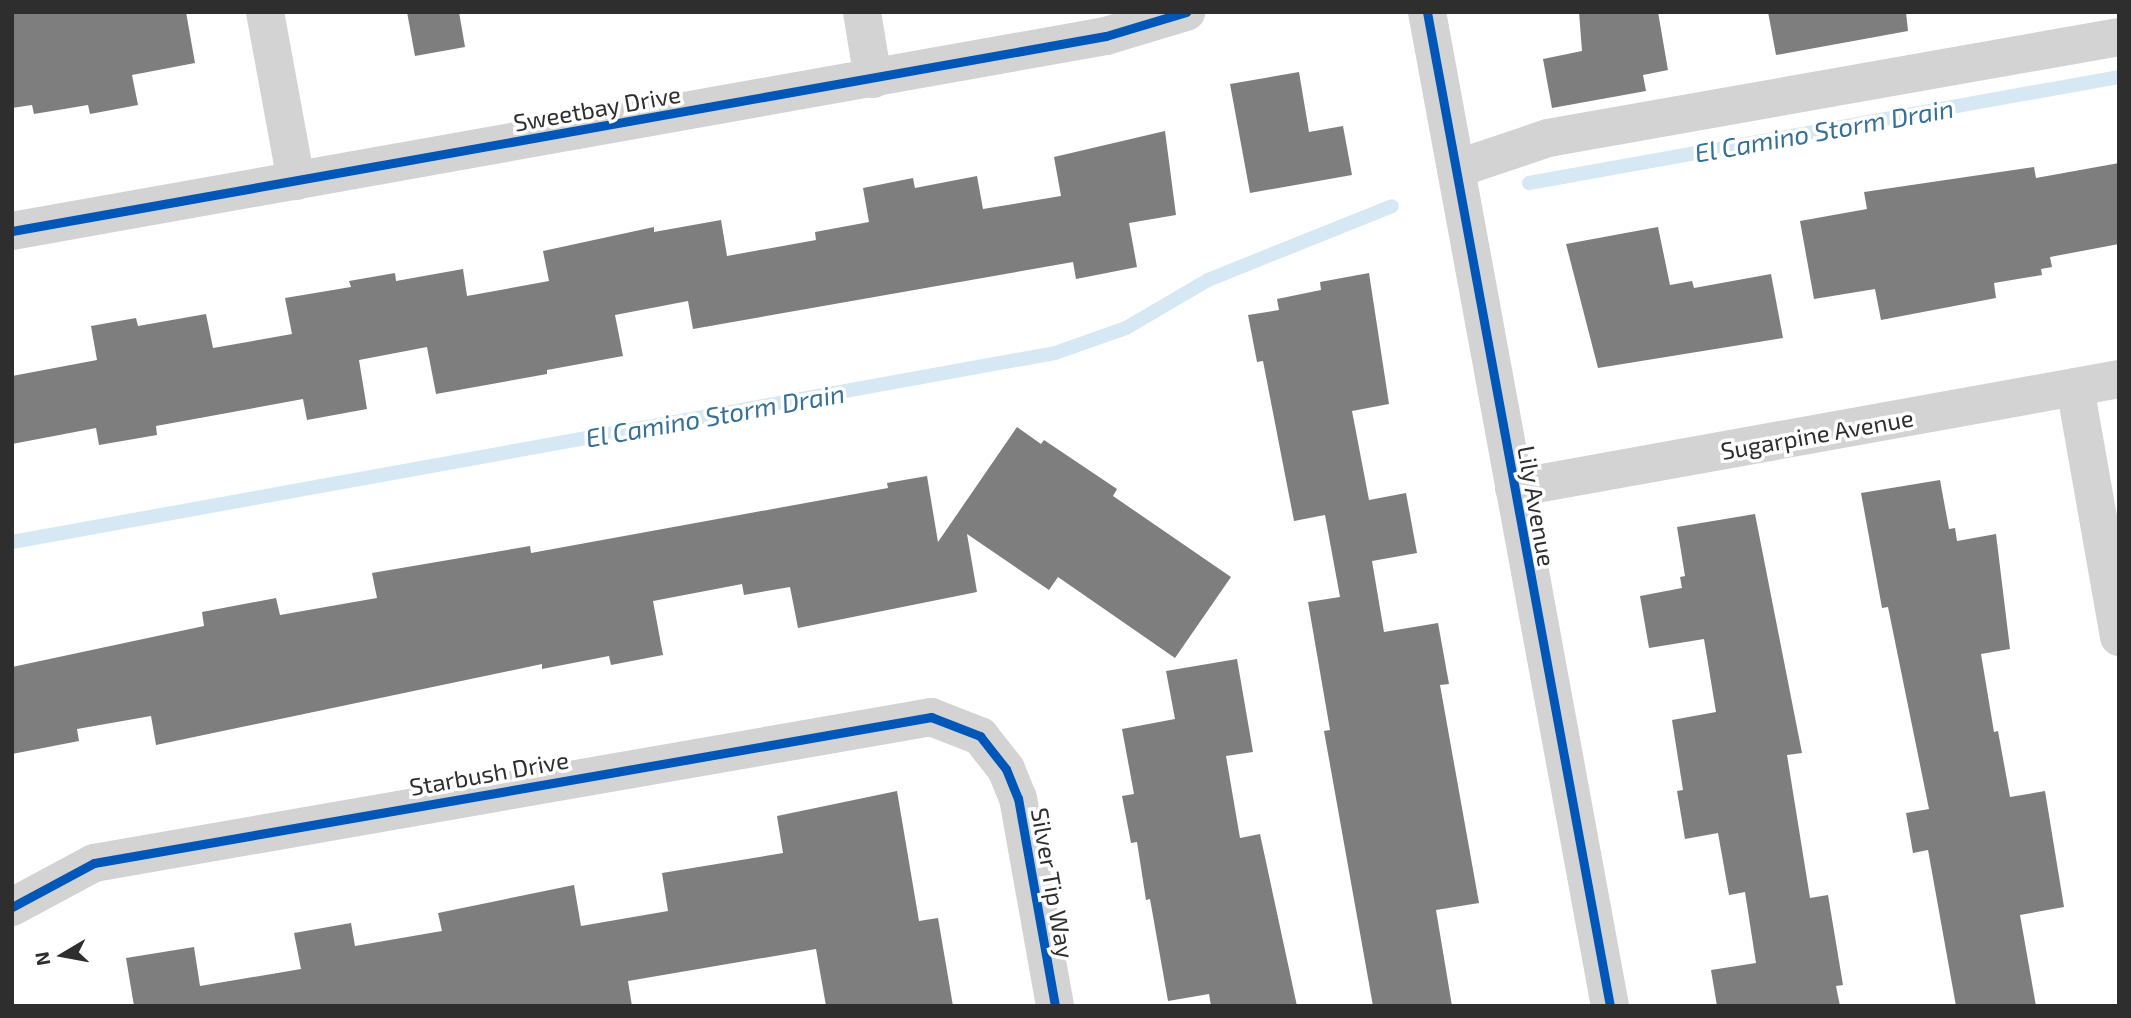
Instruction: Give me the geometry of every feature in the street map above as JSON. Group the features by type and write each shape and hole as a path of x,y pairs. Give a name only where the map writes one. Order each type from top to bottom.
{"street":[{"path":"265,12 296,181"},
{"path":"862,12 873,79"},
{"name":"Sweetbay Drive","path":"12,231 1106,36 1186,12"},
{"name":"Lily Avenue","path":"1427,12 1610,1006"},
{"path":"1456,169 1548,138 2119,37"},
{"name":"Sugarpine Avenue","path":"1514,488 2119,379"},
{"path":"2075,387 2119,638"},
{"name":"Starbush Drive","path":"12,907 94,863 891,721 931,717 979,736"},
{"name":"Silver Tip Way","path":"979,736 998,754 1018,798 1055,1006"}],"building":[{"path":"12,12 186,12 195,63 132,75 138,105 90,114 88,105 34,114 32,105 12,108"},
{"path":"407,12 459,12 465,47 415,56"},
{"path":"1579,12 1658,12 1668,70 1643,75 1646,91 1552,108 1543,59 1582,51"},
{"path":"1768,12 1906,12 1908,31 1776,55"},
{"path":"1299,72 1309,132 1343,126 1352,175 1250,193 1230,84"},
{"path":"1165,131 1176,215 1129,223 1137,267 1076,279 1073,262 693,329 688,301 615,315 623,356 547,370 547,374 436,394 427,347 359,360 367,409 307,420 303,399 156,426 157,435 99,445 96,428 12,444 12,376 97,360 91,326 136,318 138,326 206,314 213,348 292,334 285,298 351,287 349,281 395,273 396,281 463,269 467,296 549,281 543,251 654,227 654,232 721,220 727,256 816,240 815,232 869,222 863,188 913,178 915,188 977,176 983,209 1061,196 1054,157"},
{"path":"2119,163 2119,244 2050,257 2052,267 2041,269 2042,275 1994,283 1996,298 1881,320 1875,289 1814,299 1800,221 1867,209 1864,192 2034,167 2036,178"},
{"path":"1658,227 1670,285 1692,281 1694,288 1771,274 1783,338 1598,368 1566,244"},
{"path":"1369,273 1389,404 1352,411 1369,500 1406,493 1417,553 1372,561 1384,632 1438,623 1449,684 1440,685 1479,903 1436,910 1452,1006 1373,1006 1324,731 1330,730 1308,602 1340,597 1325,515 1294,521 1263,361 1257,362 1248,315 1279,310 1277,299 1321,290 1320,282"},
{"path":"1017,427 1041,444 1044,440 1117,489 1113,496 1231,577 1175,658 1058,577 1049,590 967,534 977,592 798,628 790,587 744,595 742,584 653,601 663,655 611,665 609,656 542,669 542,664 156,745 151,716 77,729 79,741 12,754 12,667 204,626 202,612 276,598 280,615 377,598 372,573 530,546 531,553 888,488 887,483 927,476 938,542"},
{"path":"1940,480 1949,529 1955,528 1957,541 1996,534 2010,649 1981,654 1994,732 1998,731 2010,797 2045,791 2064,907 2020,915 2036,1006 1956,1006 1928,850 1913,853 1906,813 1929,809 1888,607 1882,608 1861,493"},
{"path":"1755,514 1802,753 1787,755 1810,898 1828,895 1843,985 1836,986 1840,1006 1717,1006 1711,970 1756,963 1745,892 1729,895 1718,833 1685,839 1677,791 1683,790 1672,720 1716,712 1704,639 1649,648 1640,596 1682,588 1680,577 1685,576 1677,527"},
{"path":"1237,659 1253,752 1226,756 1240,838 1260,834 1297,1006 1211,1006 1209,994 1168,1001 1150,899 1146,900 1137,842 1131,843 1122,796 1134,794 1122,729 1175,719 1166,671"},
{"path":"897,791 919,921 938,918 953,1006 826,1006 816,949 628,981 632,1006 134,1006 126,958 194,947 200,986 301,969 294,933 351,923 355,946 442,931 438,913 574,885 581,926 668,911 662,873 783,853 777,816"}],"waterway":[{"name":"El Camino Storm Drain","path":"1529,183 2119,77"},
{"name":"El Camino Storm Drain","path":"12,542 1055,353 1126,328 1208,280 1392,206"}],"cycle path":[{"path":"12,231 1106,36 1186,12"},
{"path":"1427,12 1610,1006"},
{"path":"12,907 94,863 931,717 980,736 1006,769 1018,798 1055,1006"}]}
